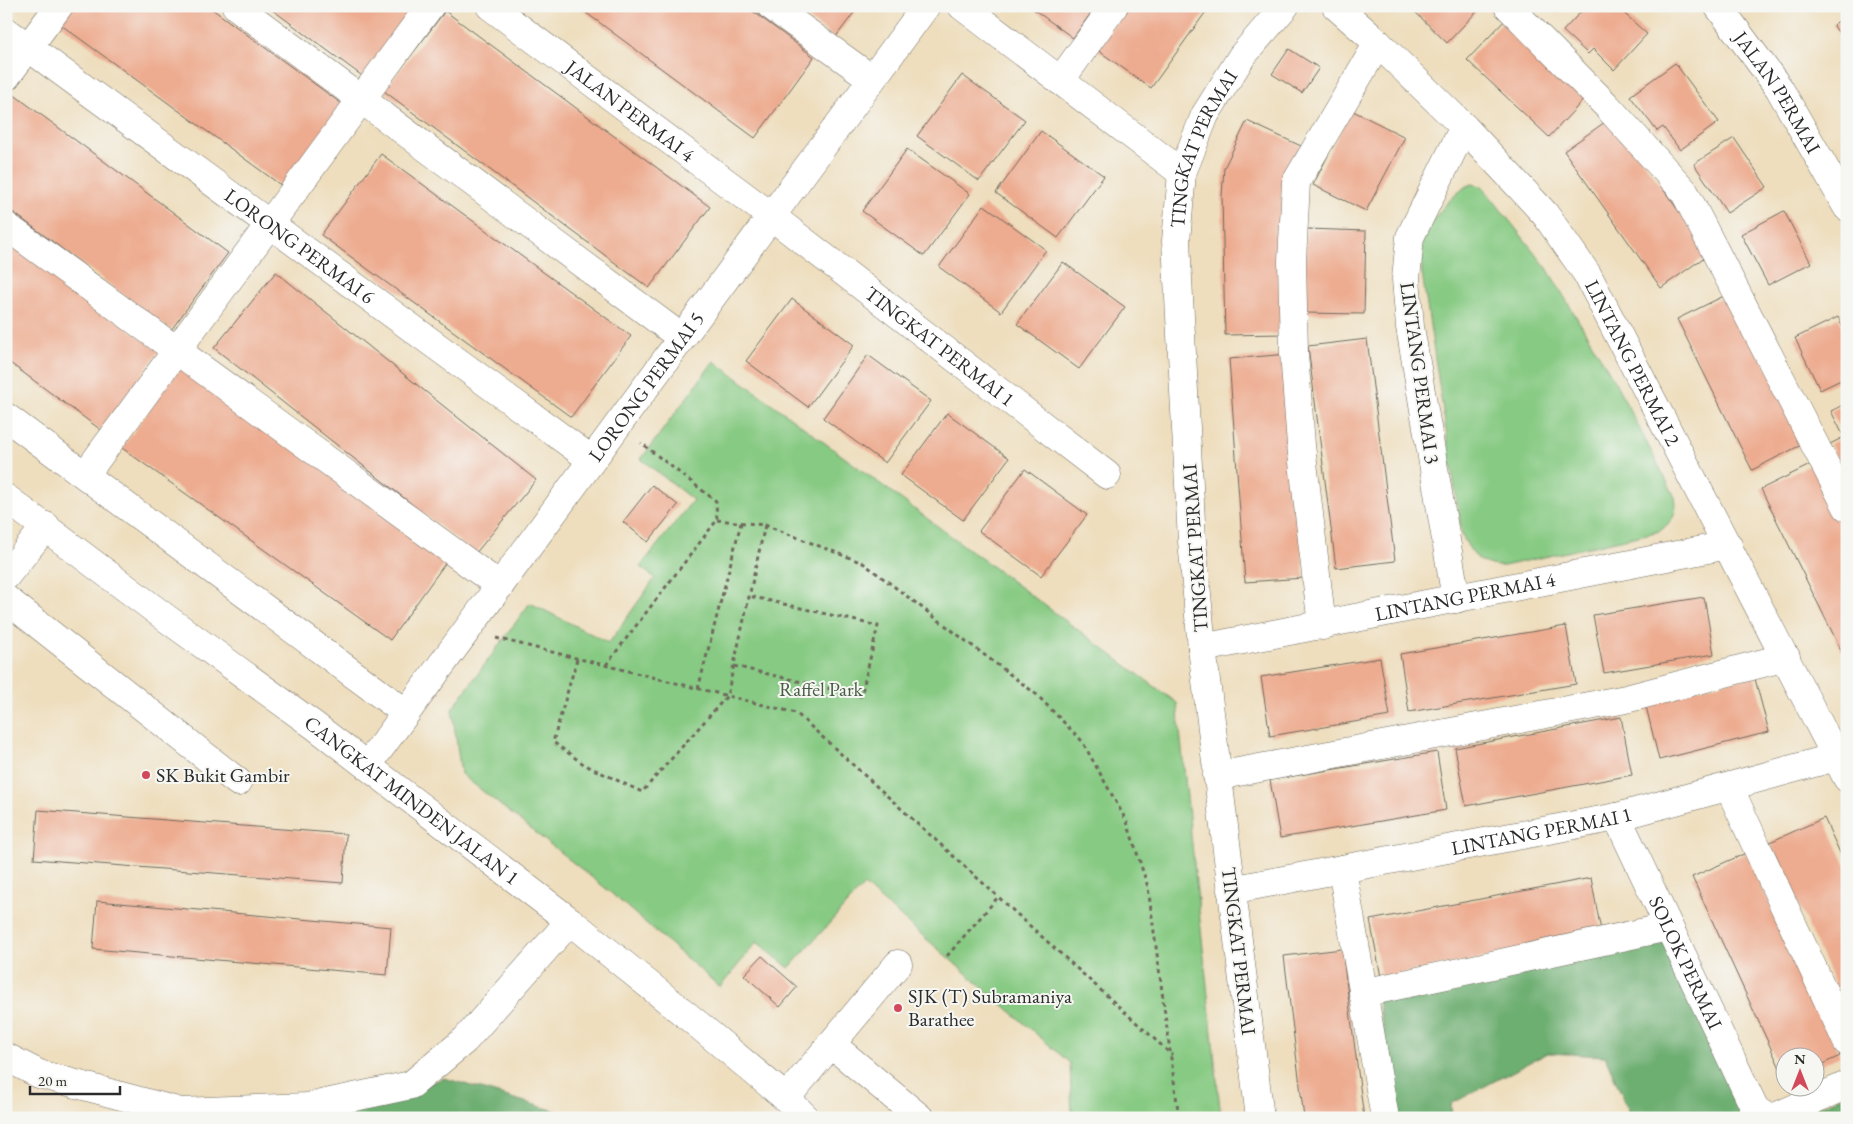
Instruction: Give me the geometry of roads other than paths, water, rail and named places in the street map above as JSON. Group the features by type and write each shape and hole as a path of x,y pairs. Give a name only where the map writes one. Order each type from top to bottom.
{"street":[{"path":"6,77 59,6"},
{"path":"236,6 682,338"},
{"path":"85,476 430,6"},
{"name":"JALAN PERMAI 4","path":"490,6 519,15 771,216"},
{"path":"772,6 872,80"},
{"name":"LORONG PERMAI 5","path":"367,766 926,6"},
{"path":"962,6 1182,173"},
{"path":"1060,81 1114,6"},
{"name":"TINGKAT PERMAI","path":"1260,1118 1202,648 1192,541 1176,241 1182,173 1205,114 1242,56 1284,6"},
{"name":"LINTANG PERMAI 2","path":"1336,6 1378,43 1464,127 1545,214 1587,274 1786,657 1843,762"},
{"path":"1508,6 1607,106 1684,191 1847,507"},
{"name":"JALAN PERMAI","path":"1718,6 1779,88 1847,207"},
{"name":"LORONG PERMAI 6","path":"6,31 592,460"},
{"path":"1322,626 1301,445 1294,353 1292,261 1296,182 1378,43"},
{"name":"LINTANG PERMAI 3","path":"1456,599 1410,327 1406,279 1410,237 1464,127"},
{"name":"TINGKAT PERMAI 1","path":"771,216 1107,476"},
{"path":"6,226 500,586"},
{"path":"6,417 406,713"},
{"name":"CANGKAT MINDEN JALAN 1","path":"6,498 367,766 570,922 786,1098 806,1118"},
{"path":"6,576 46,526"},
{"name":"LINTANG PERMAI 4","path":"1202,648 1728,545"},
{"path":"6,599 238,782"},
{"path":"1217,776 1626,699 1786,657"},
{"name":"LINTANG PERMAI 1","path":"1231,890 1617,817 1729,788 1843,762"},
{"path":"1729,788 1847,1042"},
{"name":"SOLOK PERMAI","path":"1617,817 1755,1109 1763,1115 1775,1117 1847,1085"},
{"path":"1342,869 1384,1118"},
{"path":"6,1057 39,1074 181,1112 307,1107 411,1085 465,1040 570,922"},
{"path":"1363,993 1668,927"},
{"path":"786,1098 898,964"},
{"path":"831,1044 920,1118"}],"place":[{"name":"SK Bukit Gambir","path":"146,775"},
{"name":"SJK (T) Subramaniya Barathee","path":"898,1008"}],"park label":[{"name":"Raffel Park","path":"821,689"}]}
